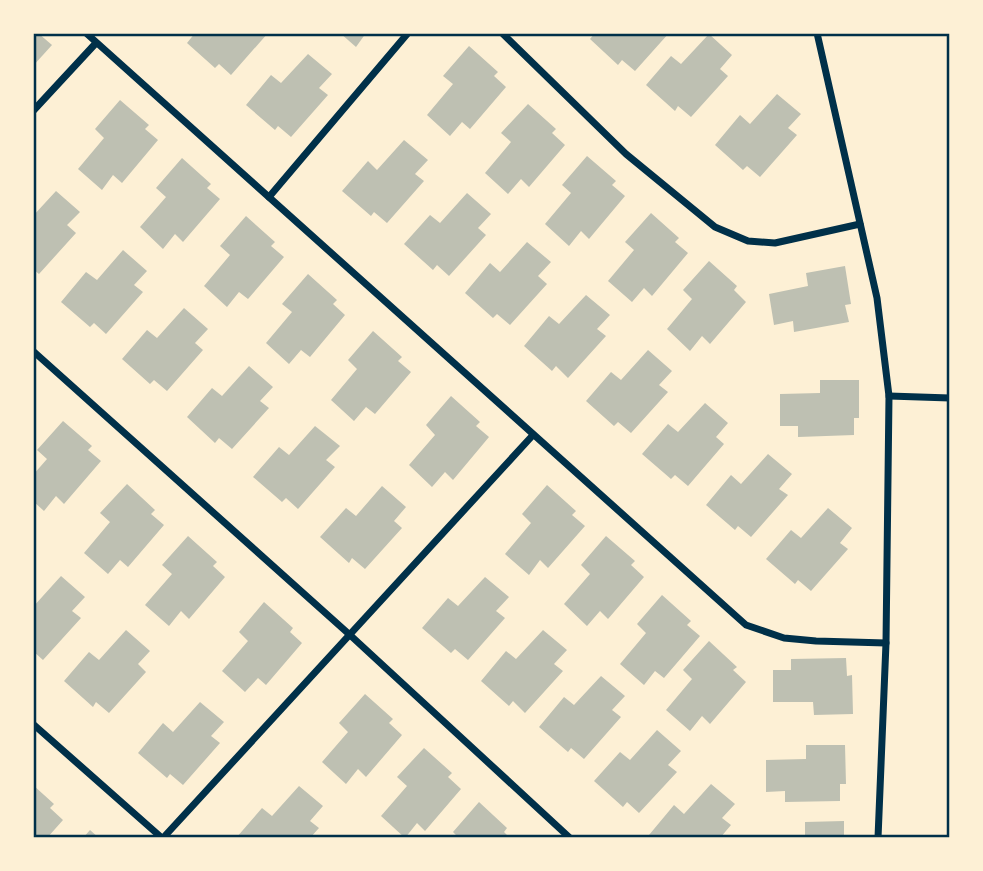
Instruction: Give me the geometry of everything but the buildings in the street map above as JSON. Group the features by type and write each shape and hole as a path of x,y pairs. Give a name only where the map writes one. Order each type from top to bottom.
{"street":[{"path":"86,33 746,625 784,638 886,643"},
{"path":"269,197 408,33"},
{"path":"502,33 626,154 715,227 748,241 775,243 860,224"},
{"path":"817,33 877,298 889,396 886,643 878,838"},
{"path":"33,111 96,43"},
{"path":"33,352 350,635 570,838"},
{"path":"889,396 950,398"},
{"path":"33,724 162,838 534,435"}]}
